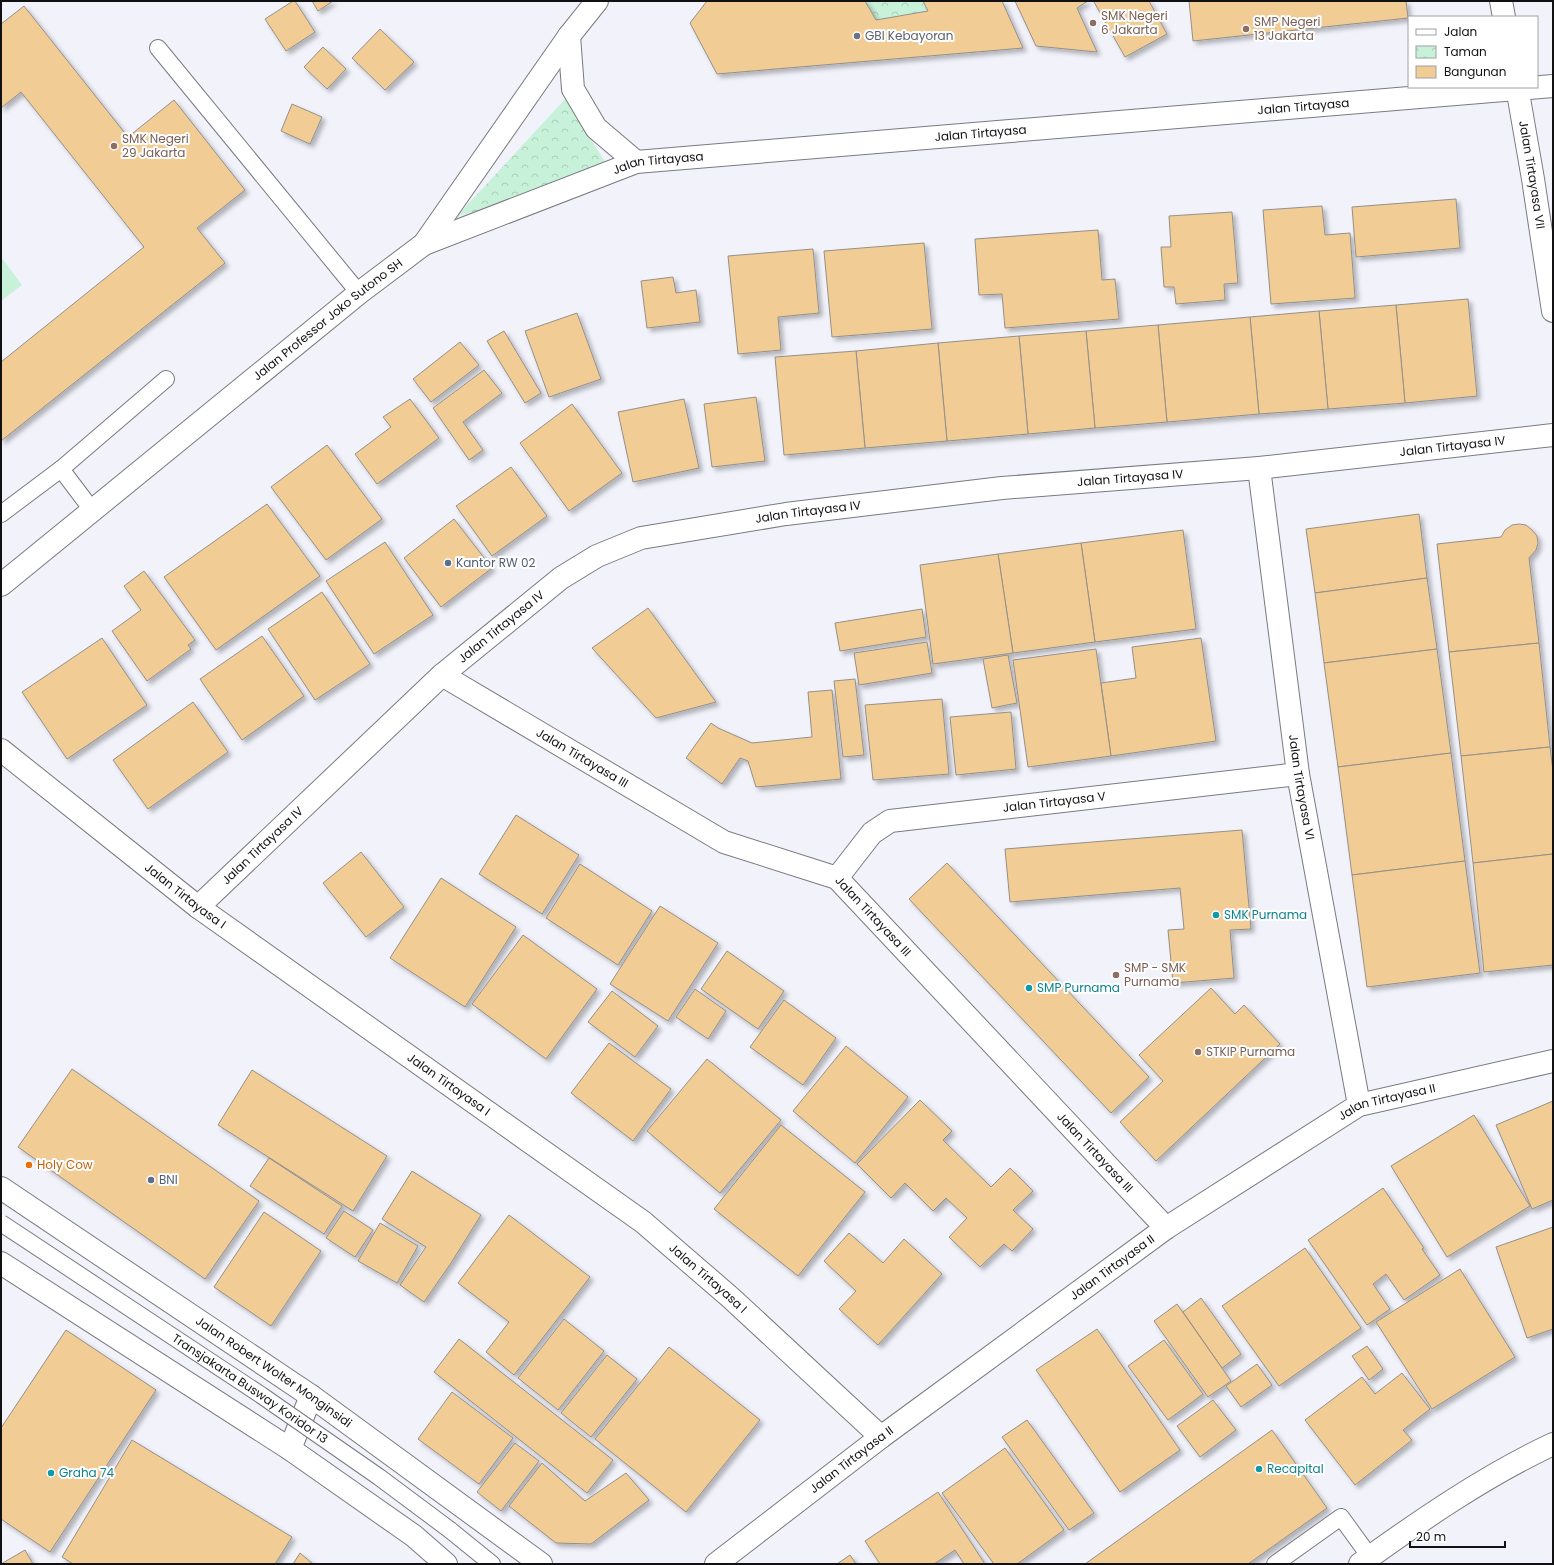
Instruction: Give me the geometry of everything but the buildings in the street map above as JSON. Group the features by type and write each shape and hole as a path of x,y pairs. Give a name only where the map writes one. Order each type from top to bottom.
{"street":[{"name":"Jalan Professor Joko Sutono SH","path":"1,585 359,293 424,244 569,36 597,1"},
{"path":"1501,1 1504,16"},
{"path":"569,36 573,88 596,128 636,162"},
{"name":"Jalan Tirtayasa","path":"1538,87 1553,86"},
{"name":"Jalan Tirtayasa","path":"424,244 636,162 1517,88"},
{"name":"Jalan Tirtayasa VII","path":"1517,88 1533,179 1553,311"},
{"name":"Jalan Tirtayasa IV","path":"198,907 442,676 561,578 597,556 642,538 786,514 1002,488 1259,468 1553,435"},
{"name":"Jalan Tirtayasa VI","path":"1259,468 1298,774 1359,1105"},
{"name":"Jalan Tirtayasa III","path":"442,676 724,842 836,878 1166,1228"},
{"name":"Jalan Tirtayasa I","path":"1,750 198,907 643,1222 731,1298 881,1437"},
{"name":"Jalan Tirtayasa V","path":"836,878 872,833 890,821 1298,774"},
{"name":"Jalan Tirtayasa II","path":"716,1564 881,1437 1166,1228 1359,1105 1553,1061"},
{"name":"Jalan Robert Wolter Monginsidi","path":"1,1188 311,1396 541,1564"},
{"path":"1,1263 290,1448 414,1536 446,1564"},
{"path":"290,1448 311,1396"},
{"path":"1365,1560 1439,1510 1520,1460 1553,1444"}],"lane":[{"path":"158,48 359,293"},
{"path":"1,514 60,469 166,379"},
{"path":"60,469 92,510"},
{"name":"Transjakarta Busway Koridor 13","path":"1,1223 262,1395 379,1477 450,1530 492,1564"},
{"path":"1275,1564 1341,1517 1365,1560"},
{"path":"450,1530 476,1564"}],"green space":[{"path":"865,1 923,1 928,11 876,20"},
{"path":"568,96 590,138 615,178 457,216"},
{"path":"1,257 22,285 1,301"}],"place":[{"name":"SMK Negeri 6 Jakarta","path":"1093,23"},
{"name":"SMP Negeri 13 Jakarta","path":"1246,29"},
{"name":"GBI Kebayoran","path":"857,36"},
{"name":"SMK Negeri 29 Jakarta","path":"114,146"},
{"name":"Kantor RW 02","path":"448,563"},
{"name":"SMK Purnama","path":"1216,915"},
{"name":"SMP - SMK Purnama","path":"1116,975"},
{"name":"SMP Purnama","path":"1029,988"},
{"name":"STKIP Purnama","path":"1198,1052"},
{"name":"Holy Cow","path":"29,1165"},
{"name":"BNI","path":"151,1180"},
{"name":"Recapital","path":"1259,1469"},
{"name":"Graha 74","path":"51,1473"}]}
